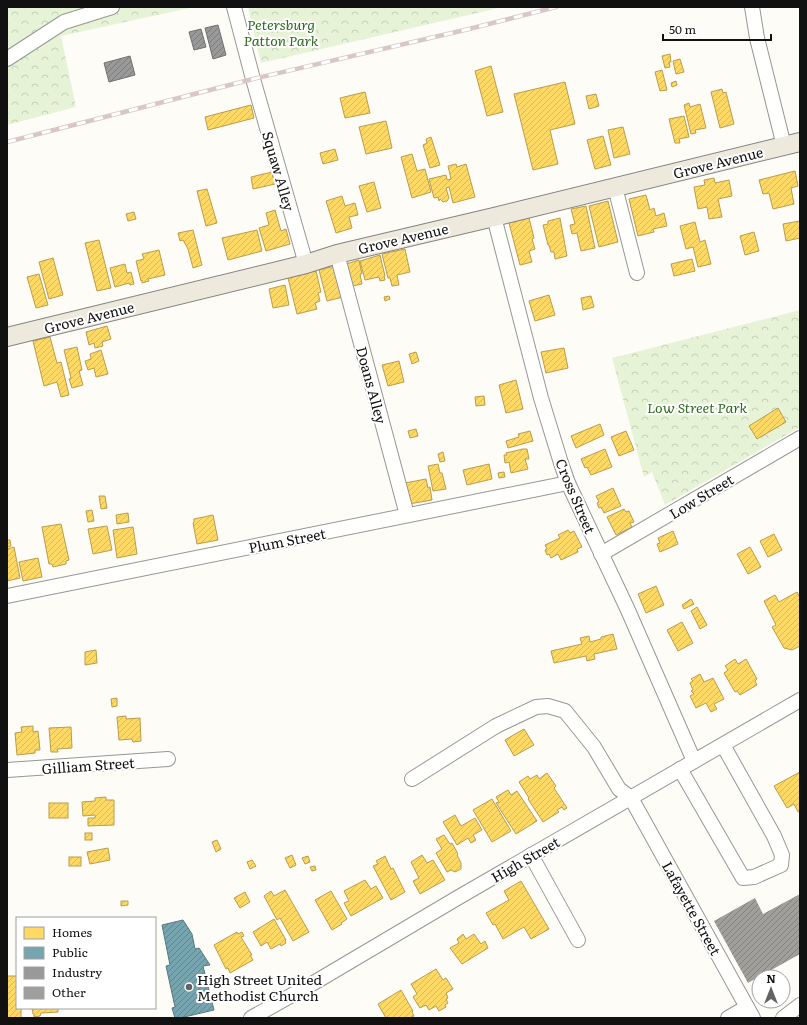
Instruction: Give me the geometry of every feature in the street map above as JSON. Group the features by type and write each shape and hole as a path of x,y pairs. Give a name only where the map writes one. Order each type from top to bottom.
{"main road":[{"name":"Grove Avenue","path":"7,337 306,264 337,254 792,144"}],"street":[{"path":"7,58 64,22 112,7"},
{"name":"Squaw Alley","path":"234,7 306,264"},
{"path":"752,7 757,38 792,144"},
{"path":"615,187 637,273"},
{"name":"Cross Street","path":"494,217 541,398 560,463 627,608 694,761"},
{"name":"Doans Alley","path":"337,254 408,515"},
{"name":"Low Street","path":"601,554 800,438"},
{"name":"Plum Street","path":"7,596 568,483"},
{"name":"High Street","path":"251,1018 317,982 800,700"},
{"name":"Lafayette Street","path":"412,779 496,726 536,708 548,706 565,711 594,747 619,789 631,798 750,1013"},
{"path":"680,769 743,878 754,877 781,865 782,855 774,836 723,745"},
{"name":"Gilliam Street","path":"7,770 168,759"},
{"path":"531,856 578,940"},
{"path":"783,1018 800,1005"},
{"path":"728,1018 750,1013"}],"green space":[{"path":"7,7 194,7 61,36 76,107 7,125"},
{"name":"Petersburg Patton Park","path":"248,7 503,7 261,63"},
{"name":"Low Street Park","path":"800,310 800,427 665,505 652,472 644,477 612,358"}],"building: Homes":[{"path":"670,54 670,67 665,68 662,56"},
{"path":"680,59 684,72 676,74 673,61"},
{"path":"491,66 503,112 487,116 475,71"},
{"path":"662,70 667,90 660,91 655,72"},
{"path":"676,81 677,85 672,87 671,83"},
{"path":"565,82 575,124 550,130 558,164 533,170 514,94"},
{"path":"722,89 723,93 726,92 734,124 720,128 711,92"},
{"path":"365,92 370,113 345,118 340,98"},
{"path":"596,94 599,106 589,109 586,96"},
{"path":"689,103 690,107 700,104 706,128 695,130 696,133 691,134 684,105"},
{"path":"251,105 254,118 208,130 205,117"},
{"path":"684,116 689,137 679,139 680,143 675,143 669,119"},
{"path":"386,121 392,148 366,154 359,127"},
{"path":"623,127 630,154 614,158 608,130"},
{"path":"603,136 611,165 595,169 587,140"},
{"path":"431,137 440,165 430,168 423,145 427,143 426,139"},
{"path":"335,149 338,160 323,164 320,153"},
{"path":"412,154 417,171 425,169 431,192 412,198 401,157"},
{"path":"456,164 457,167 466,164 475,197 453,203 449,187 446,188 449,198 447,201 443,202 440,199 439,201 438,197 434,198 429,179 446,175 447,180 451,179 448,166"},
{"path":"795,171 798,186 791,188 794,204 773,209 769,193 763,194 759,180"},
{"path":"272,172 275,184 253,189 251,177"},
{"path":"714,178 715,183 729,180 732,196 718,199 722,217 709,219 707,207 698,209 694,187 705,185 704,180"},
{"path":"374,182 381,208 367,212 359,186"},
{"path":"207,189 217,223 206,226 197,191"},
{"path":"646,195 650,210 654,208 656,216 664,213 667,226 653,229 654,232 638,236 629,199"},
{"path":"342,196 345,206 355,203 358,215 349,217 352,228 336,233 326,201"},
{"path":"608,201 618,242 599,247 589,206"},
{"path":"586,206 595,248 581,251 577,233 572,234 570,225 575,224 571,209"},
{"path":"275,210 281,231 286,229 290,244 266,251 259,228 269,225 266,213"},
{"path":"134,212 136,219 128,221 126,214"},
{"path":"529,218 535,249 529,251 532,262 520,265 509,223"},
{"path":"560,218 567,256 555,259 554,252 551,252 548,245 543,225 548,224 548,221"},
{"path":"800,221 800,238 786,241 783,224"},
{"path":"695,222 700,242 705,240 711,264 698,267 693,247 686,249 680,226"},
{"path":"193,230 202,265 193,268 188,249 183,240 180,241 178,233"},
{"path":"257,230 262,251 228,260 222,238"},
{"path":"754,232 759,251 745,255 740,236"},
{"path":"99,240 111,288 97,291 85,243"},
{"path":"405,249 410,272 397,275 399,285 392,286 390,278 388,278 382,254"},
{"path":"159,250 165,275 148,279 149,281 142,283 136,261 144,259 142,254"},
{"path":"380,255 385,280 380,281 379,277 365,280 360,261"},
{"path":"53,258 63,295 49,299 39,262"},
{"path":"692,259 695,271 674,276 671,264"},
{"path":"359,260 362,274 360,274 362,284 352,286 346,264"},
{"path":"125,264 127,273 131,272 134,284 130,285 129,283 115,287 110,268"},
{"path":"339,265 347,296 327,301 319,270"},
{"path":"316,271 321,292 318,293 320,301 315,303 317,309 297,314 288,278"},
{"path":"39,274 48,305 36,308 27,277"},
{"path":"285,285 289,305 273,308 269,289"},
{"path":"549,295 555,315 535,321 529,301"},
{"path":"389,296 390,299 385,301 384,297"},
{"path":"591,296 594,307 583,310 581,298"},
{"path":"107,326 111,339 102,342 103,346 95,348 94,343 89,345 86,332"},
{"path":"50,337 57,363 61,362 69,395 61,397 57,382 44,386 33,341"},
{"path":"77,347 82,370 79,371 83,385 72,388 64,350"},
{"path":"564,348 568,368 546,373 541,352"},
{"path":"101,350 108,374 96,377 94,368 88,370 85,361 91,359 90,354"},
{"path":"416,352 419,361 412,364 409,354"},
{"path":"399,361 404,382 388,386 382,365"},
{"path":"516,380 523,409 506,413 499,385"},
{"path":"484,396 485,405 476,406 475,397"},
{"path":"778,408 786,422 757,439 749,426"},
{"path":"600,424 604,435 576,448 571,436"},
{"path":"416,429 418,436 410,438 408,431"},
{"path":"530,431 533,441 508,448 506,441 519,437 518,434"},
{"path":"626,431 634,450 619,456 611,437"},
{"path":"527,449 529,459 525,459 528,469 511,473 509,462 505,463 504,455 507,455 506,453"},
{"path":"605,449 612,467 591,475 587,467 585,468 581,459"},
{"path":"443,452 445,461 440,462 438,454"},
{"path":"438,464 446,489 433,491 428,466"},
{"path":"489,464 492,479 467,485 463,470"},
{"path":"504,472 505,477 499,478 498,473"},
{"path":"426,479 428,488 430,487 432,500 409,504 405,483"},
{"path":"613,488 621,506 604,513 601,507 599,508 597,503 599,502 596,496"},
{"path":"99,496 105,496 107,508 101,509"},
{"path":"624,509 626,512 629,511 634,522 630,523 632,527 616,535 607,517"},
{"path":"92,510 94,521 88,522 86,511"},
{"path":"128,513 129,522 117,524 116,515"},
{"path":"213,515 218,540 197,544 193,523 194,519"},
{"path":"61,524 69,560 66,561 66,564 53,567 52,564 49,564 42,527"},
{"path":"107,526 112,550 93,554 88,529"},
{"path":"133,527 137,554 117,558 113,530"},
{"path":"568,530 570,533 574,531 582,547 577,549 578,552 561,560 558,554 551,558 549,554 547,555 545,545 560,538 558,535"},
{"path":"673,531 678,544 660,552 657,544 660,543 658,538"},
{"path":"774,534 782,550 768,557 760,541"},
{"path":"7,540 10,540 11,546 7,547"},
{"path":"14,547 20,578 7,581 7,549"},
{"path":"750,547 761,567 748,574 737,554"},
{"path":"38,558 42,577 23,581 19,562"},
{"path":"656,586 664,605 646,613 638,594"},
{"path":"797,592 800,598 800,646 792,650 784,648 772,627 776,625 764,601 775,595 779,602"},
{"path":"691,599 694,604 684,609 682,605"},
{"path":"697,607 707,625 700,629 691,611"},
{"path":"682,622 693,643 678,651 667,630"},
{"path":"613,634 617,649 594,654 595,659 587,661 586,656 554,663 551,651 582,644 580,638 589,636 590,642"},
{"path":"96,650 97,663 85,665 85,652"},
{"path":"735,659 738,664 746,659 757,679 755,681 757,685 740,695 737,691 735,692 724,673 728,670 725,666"},
{"path":"700,674 704,682 713,678 724,699 714,704 717,709 711,712 706,703 696,708 690,696 694,694 691,691 693,690 690,683 693,681 691,679"},
{"path":"117,698 117,706 112,707 111,699"},
{"path":"126,716 126,719 140,718 141,741 133,742 132,739 119,740 117,717"},
{"path":"33,726 33,732 38,731 40,750 35,750 35,753 17,755 15,733 22,732 21,727"},
{"path":"71,727 72,748 57,749 58,752 51,752 49,728"},
{"path":"524,729 534,745 514,756 505,740"},
{"path":"800,772 800,811 798,812 794,804 787,808 774,786"},
{"path":"547,773 556,786 554,788 567,808 564,810 562,807 557,810 559,812 543,822 519,782 528,776 530,779 537,775 539,779"},
{"path":"508,790 511,795 517,791 537,821 516,834 496,803 499,802 496,797"},
{"path":"106,797 106,800 114,800 114,825 88,826 88,818 95,818 95,815 83,816 82,802 95,801 95,798"},
{"path":"492,799 511,831 492,842 473,810"},
{"path":"49,803 68,803 68,818 49,818"},
{"path":"455,815 461,826 475,818 482,830 473,835 476,840 471,843 468,838 457,845 443,822"},
{"path":"85,833 92,833 92,840 85,840"},
{"path":"444,835 450,844 452,843 461,863 461,869 455,872 451,870 447,872 436,853 442,849 436,839"},
{"path":"217,840 221,849 216,852 212,842"},
{"path":"108,848 110,860 90,864 87,852"},
{"path":"292,855 296,865 290,868 285,858"},
{"path":"422,855 427,863 433,860 445,880 420,894 413,881 419,878 411,862"},
{"path":"308,856 310,862 305,864 302,858"},
{"path":"385,856 405,892 391,900 373,866 378,864 376,861"},
{"path":"69,857 81,857 81,866 69,866"},
{"path":"252,860 256,866 250,869 247,862"},
{"path":"315,866 316,870 312,871 310,867"},
{"path":"365,880 371,889 376,886 383,898 351,916 344,903 349,901 344,891"},
{"path":"521,881 549,929 531,939 524,927 503,939 495,924 493,925 486,913 509,900 504,891"},
{"path":"285,890 309,932 293,941 280,918 277,920 264,896 271,891 274,896"},
{"path":"331,891 347,919 332,930 315,900"},
{"path":"245,892 250,902 240,908 234,898"},
{"path":"121,901 128,901 128,905 121,906"},
{"path":"274,919 286,940 286,943 281,946 280,944 271,949 267,942 261,946 253,932"},
{"path":"237,932 238,934 242,932 244,936 241,937 252,955 250,955 253,960 230,973 228,968 226,969 214,945"},
{"path":"463,934 466,939 474,934 481,944 485,941 488,948 462,964 450,948 459,943 457,939"},
{"path":"436,969 443,980 446,978 453,989 446,993 448,1003 445,1005 446,1007 439,1011 436,1006 429,1010 426,1005 420,1008 413,997 417,994 411,984"},
{"path":"7,976 16,976 16,1009 21,1009 21,1018 7,1018"},
{"path":"401,990 413,1011 414,1016 410,1018 386,1018 378,1004"},
{"path":"32,1009 58,1009 58,1012 41,1013 40,1016 34,1017"}],"building: Public":[{"name":"High Street United Methodist Church","path":"183,920 192,934 195,949 199,948 210,965 203,966 214,1010 175,1018 172,1008 175,1007 166,966 170,965 162,925"}],"building: Industry":[{"path":"218,25 226,55 213,59 205,28"},
{"path":"201,29 206,47 194,50 189,32"},
{"path":"130,56 135,75 109,82 104,63"}],"building: Other":[{"path":"800,894 800,954 773,969 751,969 751,981 748,983 714,921 755,898 763,914"}],"railway":[{"path":"7,142 253,79 469,29 556,7"}],"place":[{"name":"High Street United Methodist Church","path":"189,987"}]}
